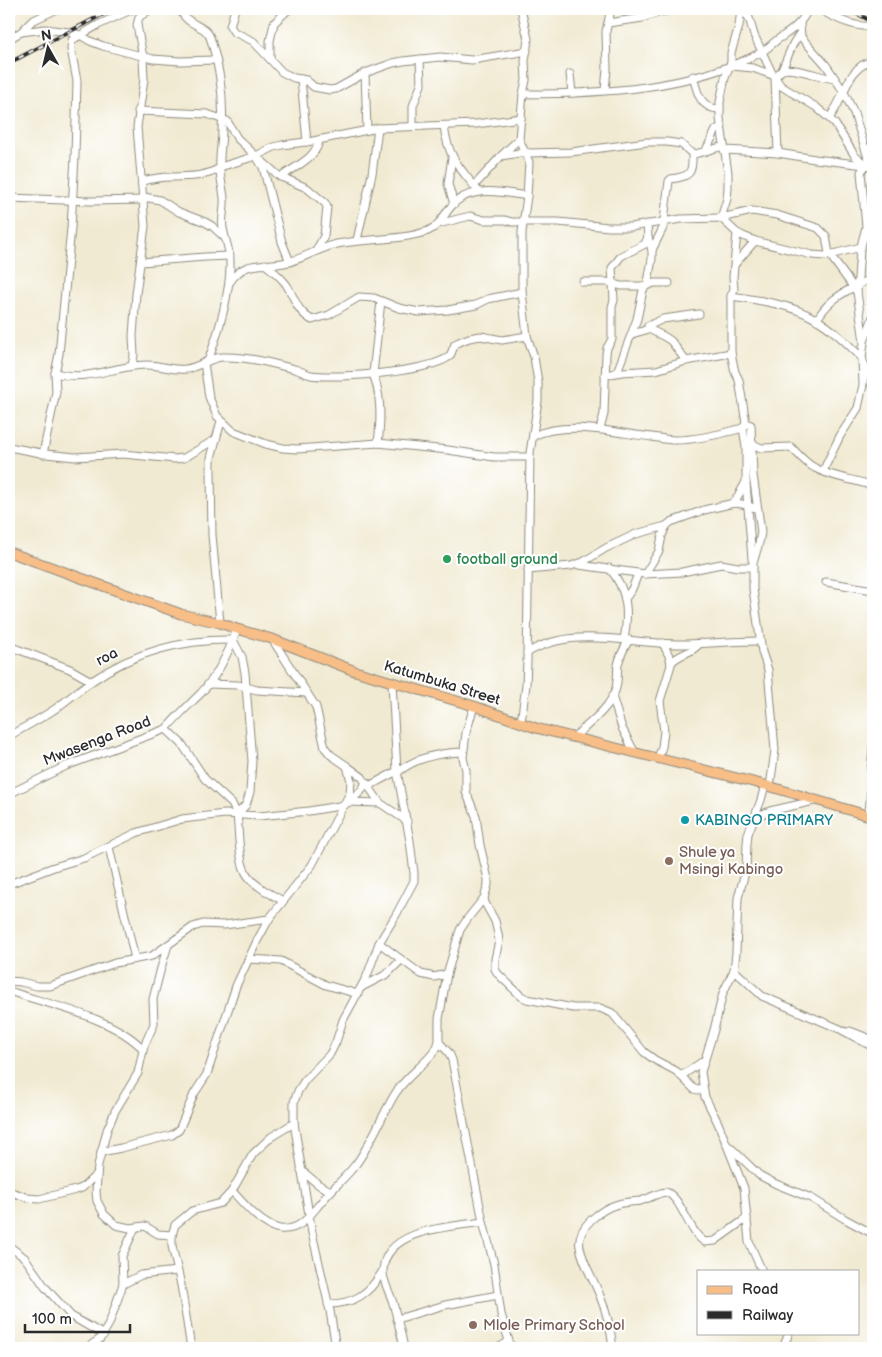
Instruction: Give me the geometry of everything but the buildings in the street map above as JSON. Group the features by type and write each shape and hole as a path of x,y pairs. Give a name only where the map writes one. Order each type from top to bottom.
{"main road":[{"name":"Katumbuka Street","path":"9,552 181,614 272,638 355,671 474,706 536,728 767,786 871,816"}],"street":[{"path":"9,39 21,32 32,22 57,9"},
{"path":"43,454 56,392 55,373 59,354 72,200 77,81 71,45 72,40 80,34 133,9"},
{"path":"132,366 136,294 146,226 137,132 138,111 144,79 143,57 137,20 151,9"},
{"path":"180,9 186,20 202,28 209,35 216,60 222,96 220,167 224,197 222,227 230,256 229,284 214,346 206,362 212,406 221,421 233,431 266,444 283,448 317,448 378,443 494,457 530,458"},
{"path":"235,9 230,26 234,32 253,41 282,72 294,78 308,81 314,87 330,90 393,63 440,57 472,60 527,51"},
{"path":"270,59 270,41 275,20 289,9"},
{"path":"521,9 528,39 525,61 526,80 519,139 529,162 522,232 522,292 527,336 534,357 538,382 538,401 530,458 528,653 521,722"},
{"path":"605,90 607,69 605,39 611,9"},
{"path":"608,23 643,18 660,12 679,9"},
{"path":"741,9 750,18 754,36 781,86 816,107 829,118 835,124 855,156 869,163"},
{"path":"721,218 727,199 728,188 720,109 722,90 730,66 731,52 739,26 741,9"},
{"path":"523,94 572,93 644,87 671,82 730,66 762,51 800,23 809,9"},
{"path":"819,9 848,22 873,26"},
{"path":"800,23 800,33 807,45 826,65 844,92 854,113 869,163"},
{"path":"21,32 45,29 80,34 90,41 143,57 168,61 216,60"},
{"path":"778,153 775,77 782,70 800,33"},
{"path":"413,126 414,106 421,85 420,59"},
{"path":"829,118 854,74 861,66 873,61"},
{"path":"730,66 753,68 775,77"},
{"path":"782,70 794,69 835,79"},
{"path":"366,73 367,130"},
{"path":"570,74 572,93"},
{"path":"693,76 697,92 703,103 708,107 720,109"},
{"path":"301,79 307,142"},
{"path":"138,111 207,114 228,123 240,140 280,177 314,193 325,202 327,207 324,236 317,249"},
{"path":"142,181 170,177 202,176 220,167 256,156 274,147 378,128 476,124 521,118"},
{"path":"444,126 446,142 452,157 479,192"},
{"path":"705,152 716,130 722,126"},
{"path":"357,240 372,174 378,128"},
{"path":"474,186 519,139"},
{"path":"267,184 313,154 319,140"},
{"path":"721,218 737,233 755,241 812,255 825,256 873,246 866,227 862,172 869,163 873,140"},
{"path":"501,156 525,152 529,154 565,152 647,142 681,144 692,154 689,175 669,181 663,228 652,250"},
{"path":"692,154 724,148 778,153 815,159 869,163"},
{"path":"256,156 263,168 282,242 290,262"},
{"path":"452,157 448,184 454,204"},
{"path":"449,171 464,174"},
{"path":"229,284 239,270 255,265 290,262 298,260 317,249 357,240 415,234 430,230 463,197 479,192 499,191 527,196"},
{"path":"9,198 91,202 160,200 179,212 212,226 226,240"},
{"path":"438,224 470,216 484,220 498,219 512,222 573,223 608,227 631,227 681,219 721,218 752,212 777,214 818,228 826,236 830,254 856,288"},
{"path":"617,372 632,334 643,290 652,265 648,224"},
{"path":"864,342 856,288 861,247 866,227"},
{"path":"737,233 734,289 731,296 730,353 739,380 745,425 746,482 753,565 753,589 760,641 768,670 775,750 767,786 746,843 746,869 738,898 734,970 723,993 714,1030 700,1072 702,1091 727,1144 744,1188 749,1242 762,1270"},
{"path":"600,430 604,414 607,348 612,339 612,268 621,256 645,244 648,237"},
{"path":"735,264 755,241"},
{"path":"141,262 230,256"},
{"path":"265,264 286,285 297,307 304,316 312,320 329,315 359,297 366,296 399,308 419,312 442,311 476,305 488,299 522,292"},
{"path":"817,320 828,305 841,294 873,278"},
{"path":"583,282 607,282 621,286 646,286 654,283 669,283"},
{"path":"731,296 796,310 817,320 837,334 862,358 873,388"},
{"path":"378,443 380,405 377,383 373,374 381,301"},
{"path":"639,309 648,327 671,341 686,361"},
{"path":"632,334 663,319 699,314"},
{"path":"823,471 840,436 858,408 863,384 862,358 864,342 872,322"},
{"path":"55,373 73,377 100,374 147,364 179,370 194,368 223,357 248,358 296,369 308,375 337,377 373,374 440,361 450,356 453,348 459,342 469,338 481,336 502,340 527,336"},
{"path":"605,375 617,372 656,370 686,361 730,353"},
{"path":"220,623 212,535 211,458 221,421"},
{"path":"533,436 551,430 600,430 675,440 706,436 751,425 753,475 761,532 753,565"},
{"path":"9,448 43,454 76,456 123,454 175,460 190,455 216,439"},
{"path":"753,444 761,448 791,447 803,460 823,471 873,486"},
{"path":"734,503 746,482"},
{"path":"576,564 636,534 666,526 671,522 704,510 734,503 758,509"},
{"path":"625,599 659,551 666,526"},
{"path":"528,570 576,564 641,574 682,572 721,564 738,568 753,565"},
{"path":"574,737 603,708 612,696 616,688 618,665 626,640 625,599 621,585 609,568"},
{"path":"826,582 873,590"},
{"name":"Mwasenga Road","path":"9,794 66,766 166,729 208,684 221,666 237,629"},
{"path":"528,653 537,647 564,641 598,637 663,643 760,641"},
{"path":"272,638 316,707 325,748 331,755 362,777 380,802 407,821"},
{"path":"233,640 242,657 252,762 250,792 246,805 237,814"},
{"name":"roa","path":"9,736 51,712 91,681 119,665 152,651 177,644 233,640"},
{"path":"671,663 677,657 691,652 700,642"},
{"path":"658,758 662,747 664,731 660,702 669,676 671,663 663,643"},
{"path":"9,646 70,669 91,681"},
{"path":"336,1348 309,1218 294,1123 294,1102 305,1080 330,1054 343,1020 360,990 379,943 414,881 407,821 397,772 392,682"},
{"path":"208,684 238,685 257,690 307,693"},
{"path":"612,696 622,728 635,752"},
{"path":"232,1191 258,1217 275,1227 290,1228 309,1218 356,1165 398,1089 429,1058 439,1042 439,1019 448,974 460,930 484,898 488,885 476,816 466,792 467,774 462,752 474,706"},
{"path":"166,729 182,744 205,779 232,804 237,814 243,865 246,875 254,883 283,901"},
{"path":"871,816 873,748"},
{"path":"101,1152 172,1135 179,1130 194,1094 207,1074 236,986 248,959 269,919 312,865 333,824 347,803 367,784 397,772 417,760 462,752"},
{"path":"347,766 351,787 347,803"},
{"path":"755,818 770,811 814,801"},
{"path":"9,884 84,858 131,835 182,819 237,814 259,816 309,811 347,803 380,802"},
{"path":"108,847 136,959"},
{"path":"484,898 495,921 498,934 499,941 495,956 495,969 521,996 527,999 578,1008 596,1007 612,1013 644,1052 682,1076 694,1089 702,1091"},
{"path":"9,981 37,986 50,986 115,963 152,956 193,927 203,924 224,925 269,919"},
{"path":"379,943 426,976 434,977 448,974"},
{"path":"168,945 153,999 154,1024 143,1049 138,1073 109,1123 96,1175 97,1201 104,1214 116,1225 124,1228 145,1226 158,1234 172,1235"},
{"path":"248,959 281,961 326,984 360,990 387,974 401,960"},
{"path":"734,970 763,996 873,1040"},
{"path":"734,970 762,996 840,1029 873,1046"},
{"path":"9,991 98,1021 130,1037 143,1049"},
{"path":"439,1042 449,1053 452,1060 483,1222 494,1264 498,1295 509,1345 498,1348"},
{"path":"682,1076 702,1062"},
{"path":"191,1348 172,1246 172,1235 175,1225 196,1210 220,1203 232,1191 254,1154 271,1137 294,1123"},
{"path":"727,1144 759,1175 810,1198 873,1234"},
{"path":"301,1170 319,1186 331,1191"},
{"path":"9,1191 28,1198 39,1199 82,1188 96,1175"},
{"path":"613,1348 607,1314 579,1244 582,1234 594,1217 605,1209 618,1204 645,1200 666,1192 675,1199 694,1231 706,1242 715,1241 747,1218"},
{"path":"328,1304 345,1303 360,1296 374,1284 382,1272 392,1248 402,1240 426,1232 483,1222"},
{"path":"87,1348 104,1335 109,1324 123,1284 122,1256 135,1228"},
{"path":"9,1246 25,1258 45,1287 70,1316 104,1335"},
{"path":"123,1284 141,1275 177,1271"},
{"path":"382,1272 404,1348"},
{"path":"397,1319 452,1304 498,1295"},
{"path":"783,1348 790,1334"}],"railway":[{"path":"9,63 113,9"},
{"path":"848,9 873,22"}],"place":[{"name":"football ground","path":"447,559"},
{"name":"KABINGO PRIMARY","path":"685,820"},
{"name":"Shule ya Msingi Kabingo","path":"669,861"},
{"name":"Mlole Primary School","path":"473,1325"}]}
